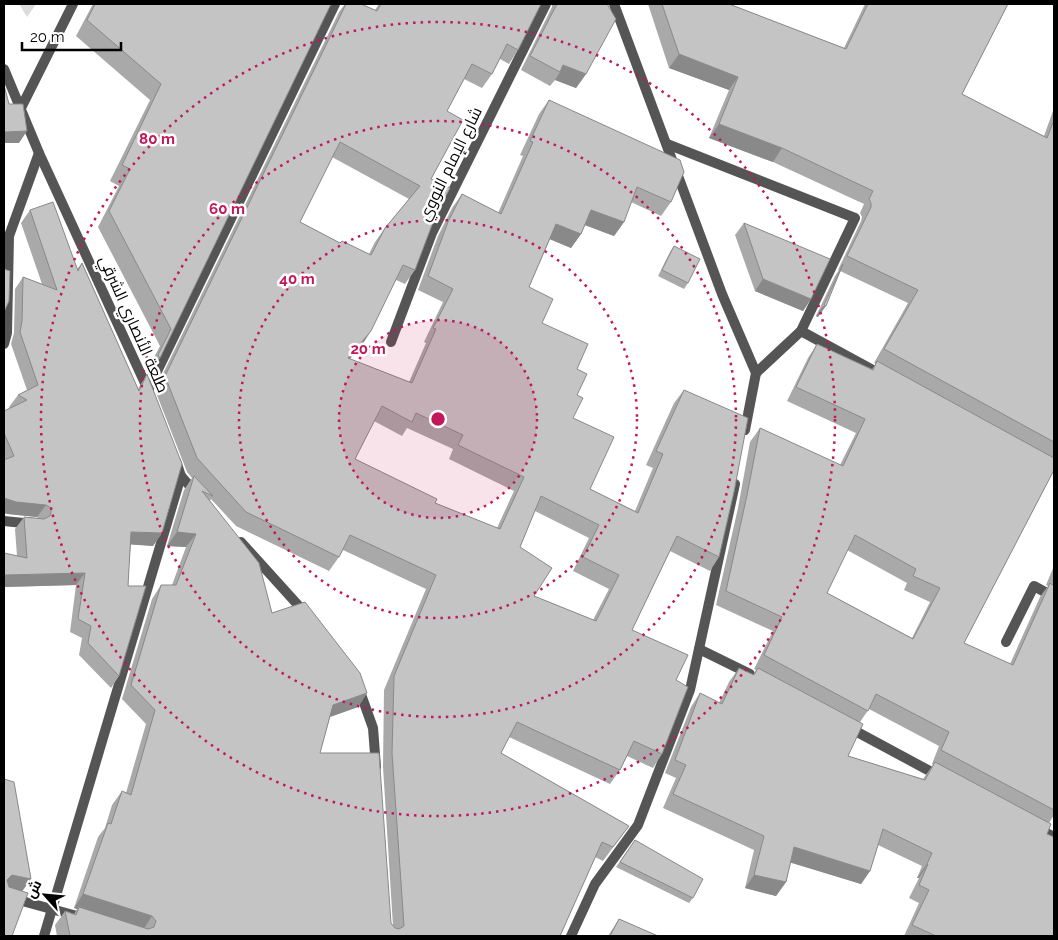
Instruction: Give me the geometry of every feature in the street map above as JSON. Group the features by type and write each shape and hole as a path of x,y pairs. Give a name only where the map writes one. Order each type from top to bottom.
{"street":[{"path":"21,108 73,4"},
{"name":"طلعة الأنصاري الشرقي","path":"4,69 39,153 150,394 335,4"},
{"name":"شارع الإمام النووي","path":"391,342 432,233 546,4"},
{"path":"614,4 722,294 756,373 744,440"},
{"path":"667,144 855,218 801,331 756,373"},
{"path":"4,344 7,333 9,236 39,153"},
{"path":"801,331 888,378"},
{"path":"171,450 181,476 201,498"},
{"path":"44,936 181,476"},
{"path":"571,936 595,884 638,825 690,690 736,478"},
{"path":"4,521 36,524"},
{"path":"235,535 315,623"},
{"path":"1006,642 1034,586 1054,597"},
{"path":"699,649 760,679"},
{"path":"355,677 373,728 376,778"},
{"path":"838,721 950,782"},
{"path":"1028,823 1054,837"},
{"path":"4,896 51,908 87,920"}],"shaded area":[{"path":"19,4 36,4 27,17"}],"building":[{"path":"95,4 331,4 160,358 158,355 171,329 109,211 130,169 122,165 161,84 87,20"},
{"path":"346,4 361,4 377,11 381,4 541,4 518,50 507,44 492,74 472,64 447,111 463,120 431,179 450,188 435,217 415,270 403,265 371,331 348,358 412,383 436,329 433,328 453,289 428,276 448,222 462,194 501,214 533,142 530,141 549,100 680,160 684,172 671,202 637,187 624,222 591,210 581,234 556,224 529,287 553,299 542,323 588,344 577,369 587,374 577,395 583,398 573,418 614,437 590,489 638,513 663,454 656,451 684,390 748,418 719,557 677,536 632,630 688,655 676,680 688,687 662,754 634,741 620,770 517,722 501,753 629,826 613,847 602,842 560,936 70,936 65,911 76,915 79,907 148,929 154,927 156,921 152,916 83,894 108,823 111,824 122,791 131,795 155,710 131,685 161,585 176,585 196,534 177,532 194,476 213,496 202,491 259,563 272,613 305,602 360,673 367,693 333,705 320,753 379,753 391,923 395,928 399,929 404,926 392,753 394,676 436,575 350,535 339,557 246,512 197,458 165,376","holes":["340,142 420,186 385,228 371,255 342,241 340,243 300,222","382,406 412,422 416,413 463,435 458,445 524,477 500,529 435,503 437,499 355,459","541,496 599,525 583,557 619,575 596,621 534,596 552,568 520,547"]},
{"path":"557,4 607,4 616,19 586,74 563,65 560,72 530,56"},
{"path":"662,4 729,4 846,49 868,4 1008,4 962,94 1047,138 1054,120 1054,442 884,349 918,290 847,256 871,207 869,199 873,191 782,148 719,124 738,77 679,54"},
{"path":"4,85 9,104 23,104 27,131 4,132"},
{"path":"53,202 78,271 82,263 139,391 147,374 182,464 162,533 131,532 128,586 146,586 119,676 88,643 91,626 78,619 85,573 4,575 4,553 27,558 24,517 44,519 50,516 51,513 51,508 46,505 16,502 4,498 4,460 14,456 4,433 4,411 27,400 18,395 38,385 20,332 23,277 57,290 30,210"},
{"path":"744,223 830,259 811,299 763,279"},
{"path":"674,246 700,259 688,283 662,270"},
{"path":"843,264 826,306 824,305"},
{"path":"4,269 10,271 9,301 4,312"},
{"path":"817,344 873,370 877,361 1054,458 1054,470 964,643 1013,665 1050,583 1054,586 1054,810 941,750 949,732 876,694 868,711 764,655 782,617 726,591 760,428 843,466 865,419 796,387","holes":["855,535 916,569 913,576 940,588 913,639 827,593"]},
{"path":"739,668 754,675 758,668 863,724 848,756 925,780 935,762 1051,824 1047,834 1054,837 1054,936 936,936 912,925 929,890 919,885 932,853 883,829 870,871 794,847 786,882 754,875 764,836 673,794 686,765 675,760 700,693 722,704"},
{"path":"4,779 14,782 31,879 12,875 7,880 9,887 28,893 12,936 4,936"},
{"path":"635,840 703,879 693,898 620,862"},
{"path":"619,919 658,936 610,936"}]}
